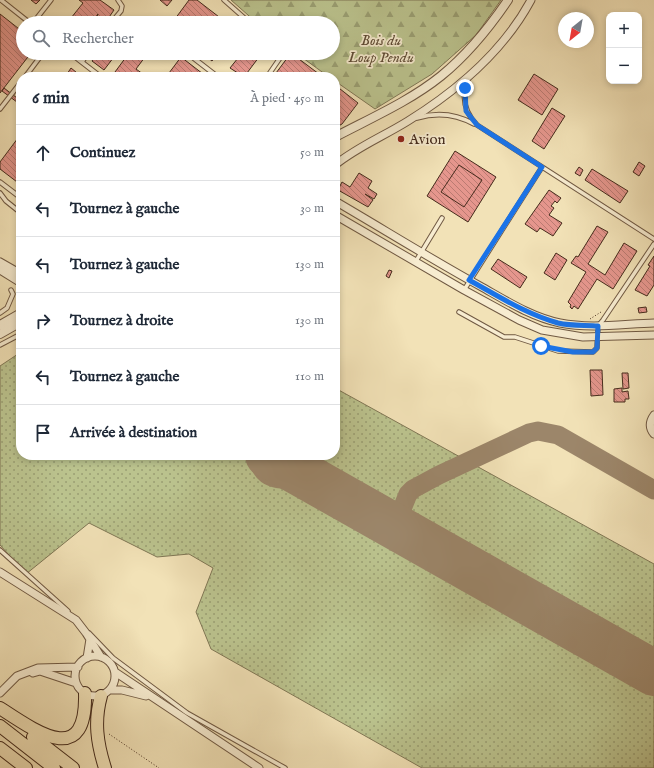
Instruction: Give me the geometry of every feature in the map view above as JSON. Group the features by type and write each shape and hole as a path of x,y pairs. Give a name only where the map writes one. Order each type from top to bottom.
{"highway":[{"path":"0,708 51,740 65,741 75,736 81,729 84,719 84,693"},
{"path":"105,768 100,752 96,729 98,709 106,693"},
{"path":"0,712 73,768"},
{"path":"0,726 54,768"},
{"path":"0,748 26,768"}],"street":[{"path":"340,134 394,106 441,76 491,26 508,0"},
{"path":"340,161 408,121 469,78 511,33 531,0"},
{"path":"340,204 469,280 523,310 540,317 560,323 598,326 654,323"},
{"path":"340,218 518,320 542,330 570,336 597,337 654,335"},
{"path":"0,264 16,274"},
{"path":"0,270 16,280"},
{"path":"0,325 16,316"},
{"path":"0,334 16,325"},
{"path":"654,416 650,422 651,431 654,434"},
{"path":"0,572 76,620 101,657"},
{"path":"90,640 86,658 78,667 75,678 76,683 84,693 93,696 106,693 134,692 159,702"},
{"path":"86,658 95,656 108,660 115,672 259,768"},
{"path":"0,692 17,676 38,668 78,667"},
{"path":"17,676 40,672 76,683"},
{"path":"106,693 115,682 115,672"}],"lane":[{"path":"1,0 23,16"},
{"path":"38,16 51,0"},
{"path":"117,16 121,11 122,6 118,0"},
{"path":"224,0 242,16"},
{"path":"29,72 38,60"},
{"path":"79,60 95,72"},
{"path":"195,60 211,72"},
{"path":"271,72 279,60"},
{"path":"469,78 465,88 464,102 466,111 477,125"},
{"path":"0,109 16,88"},
{"path":"408,121 431,115 442,115 462,118 477,125 654,239"},
{"path":"464,290 542,167"},
{"path":"0,182 16,194"},
{"path":"0,193 6,201 16,209"},
{"path":"416,262 442,218"},
{"path":"460,312 504,337 515,337 558,351 593,352 597,348 598,326 654,244"},
{"path":"0,260 16,269"},
{"path":"0,313 7,307 13,294 11,290"},
{"path":"0,321 16,313"},
{"path":"0,345 16,337"},
{"path":"0,550 77,619 113,658 187,713 284,768"}],"path":[{"path":"109,734 158,768"}],"green space":[{"name":"Bois du Loup Pendu","path":"231,0 501,0 476,35 432,74 375,109 340,84 340,72 322,72 306,60 340,60 340,16 249,16"},
{"path":"16,355 16,460 340,460 340,391 654,564 654,768 422,768 211,649 196,612 213,568 189,554 157,557 89,523 26,574 0,545 0,366"}],"building":[{"path":"31,0 40,0 36,4"},
{"path":"79,0 100,0 114,10 110,16 97,16 98,14 96,16 73,16 83,3"},
{"path":"160,0 172,0 167,6"},
{"path":"189,0 197,0 218,16 177,16"},
{"path":"0,14 16,27 16,60 26,60 0,93"},
{"path":"93,60 112,60 104,70 92,61"},
{"path":"124,60 143,60 136,69 140,72 115,72"},
{"path":"179,60 185,60 200,72 170,72"},
{"path":"236,60 257,60 248,72 236,72 230,68"},
{"path":"286,60 300,60 316,72 277,72"},
{"path":"71,68 76,72 68,72"},
{"path":"534,74 558,89 542,115 518,100"},
{"path":"4,88 16,97 16,101 2,91"},
{"path":"340,89 358,103 340,125"},
{"path":"552,108 565,116 544,149 532,141"},
{"path":"16,141 16,181 0,169 0,162"},
{"path":"455,151 496,177 468,222 427,196"},
{"path":"639,162 645,166 639,176 633,172"},
{"path":"459,165 482,180 464,207 441,192"},
{"path":"579,167 583,170 580,176 575,173"},
{"path":"592,169 628,191 620,203 585,180"},
{"path":"359,173 372,181 368,188 377,194 374,199 365,194 373,200 368,207 340,191 342,182 350,187"},
{"path":"549,190 561,198 557,203 555,201 551,206 554,208 549,215 562,223 553,236 540,228 537,232 525,224"},
{"path":"597,226 608,232 588,264 605,275 624,243 637,251 613,289 597,279 578,309 574,306 572,309 568,302 586,272 571,263 576,256 578,257"},
{"path":"556,253 567,260 555,280 544,273"},
{"path":"654,256 654,285 647,296 635,290 650,266 648,265"},
{"path":"498,259 527,277 520,288 491,269"},
{"path":"389,270 392,271 389,278 386,276"},
{"path":"646,307 647,312 639,313 638,308"},
{"path":"590,370 602,370 603,395 591,396"},
{"path":"622,373 628,373 629,388 623,389"},
{"path":"622,388 622,392 628,391 629,399 625,399 625,402 614,402 614,389"}],"taxiway":[{"path":"423,543 406,526 403,519 402,509 408,494 413,489 439,475 529,433 538,431 558,435 654,490"},
{"path":"258,460 267,475 273,478 287,479 302,474"},
{"path":"304,460 320,485"}],"runway":[{"path":"277,460 654,673"}],"place":[{"name":"Avion","path":"401,139"}],"route":[{"path":"465,88 464,102 466,111 477,125 542,167 469,280 523,310 540,317 560,323 598,326 597,348 593,352 558,351 541,346"}]}
